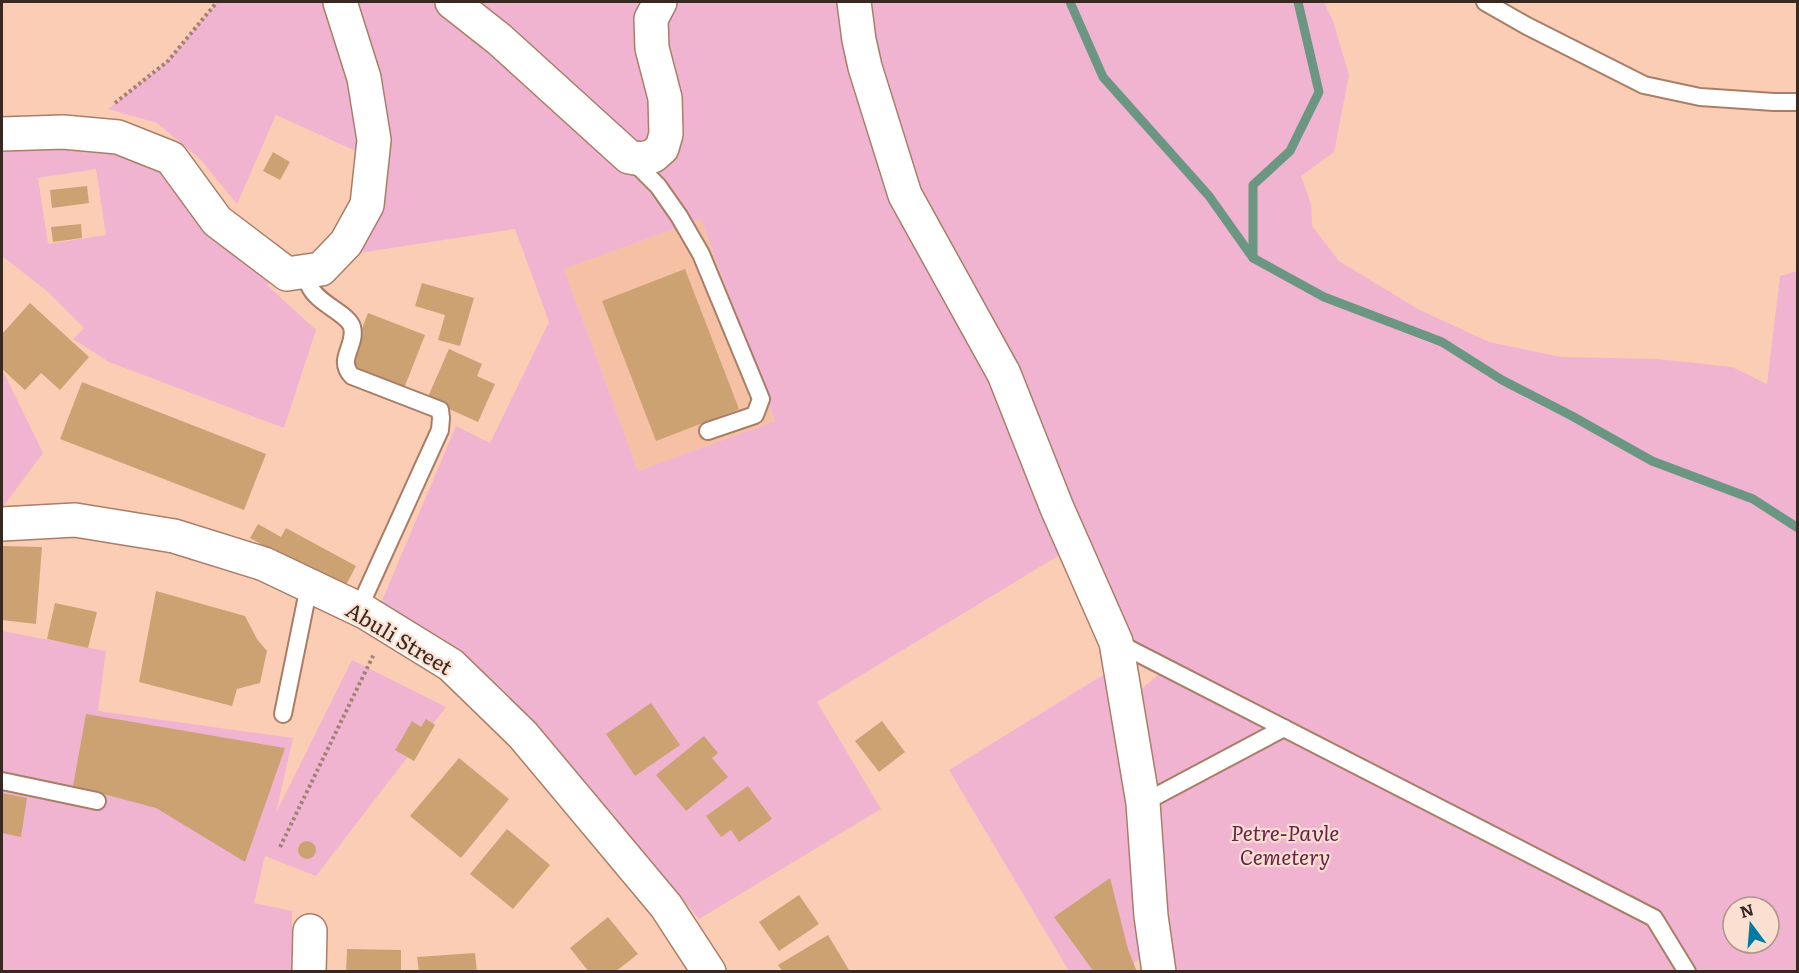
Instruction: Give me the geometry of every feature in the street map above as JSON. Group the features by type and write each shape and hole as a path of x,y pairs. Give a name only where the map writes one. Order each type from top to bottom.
{"street":[{"path":"2,134 63,132 118,137 171,158 217,221 287,274 321,269 346,243 367,205 374,140 364,78 340,2"},
{"path":"452,2 499,39 629,157 642,159 652,156 662,148 666,135 665,98 652,48 651,14"},
{"path":"854,2 865,67 905,195 1004,374 1057,508 1116,642 1143,803 1150,916 1159,972"},
{"name":"Abuli Street","path":"2,524 75,520 174,536 264,564 358,609 451,665 523,735 666,906 709,972"},
{"path":"309,972 310,931"}],"lane":[{"path":"1485,2 1527,26 1644,85 1700,98 1797,102"},
{"path":"629,157 658,186 680,216 701,254 761,399 754,415 708,431"},
{"path":"307,271 308,285 318,299 351,323 352,341 345,364 346,370 352,376 440,410 440,430 358,609"},
{"path":"283,714 309,586"},
{"path":"1116,642 1654,918 1687,972"},
{"path":"1143,803 1284,728"},
{"path":"2,781 98,801"}],"path":[{"path":"98,135 108,109 168,61 217,2"},
{"path":"280,847 388,626"}],"shaded area":[{"path":"701,219 775,421 638,471 564,269"}],"green space":[{"path":"217,2 333,2 369,157 276,115 237,204 201,160 157,123 108,109 168,61"},
{"path":"347,2 438,2 627,168 663,172 675,156 664,39 674,2 847,2 856,61 1071,548 817,702 881,809 699,919 571,767 381,603 456,426 490,443 549,322 515,229 359,253 375,205","holes":["701,219 775,421 638,471 564,269"]},
{"path":"459,2 655,2 663,100 643,152"},
{"name":"Petre-Pavle Cemetery","path":"860,2 1324,2 1333,21 1349,75 1334,152 1301,176 1311,204 1312,226 1339,261 1418,309 1489,342 1561,357 1658,359 1732,367 1767,384 1780,276 1797,271 1797,971 1170,971 1140,690 1158,675 1172,676 1255,718 1263,706 1119,636 931,236"},
{"path":"22,143 137,150 279,273 267,285 316,330 284,428 109,362 73,339 84,328 47,291 2,256 2,149","holes":["96,169 106,235 48,244 38,178"]},
{"path":"2,369 43,453 2,508"},
{"path":"2,631 106,651 98,711 293,738 276,813 352,660 446,707 316,876 265,856 254,903 292,911 292,971 2,971"},
{"path":"1111,670 1151,951 1123,971 1069,971 949,770"}],"building":[{"path":"273,152 290,162 280,180 263,171"},
{"path":"87,186 89,203 52,208 50,190"},
{"path":"81,224 82,238 53,242 51,227"},
{"path":"685,269 739,409 656,441 602,301"},
{"path":"422,283 474,298 460,346 438,340 445,315 415,306"},
{"path":"30,303 89,357 60,390 41,373 25,390 2,369 2,334"},
{"path":"368,313 425,335 403,391 346,369"},
{"path":"449,349 482,364 477,376 495,384 478,422 427,399"},
{"path":"82,382 266,454 244,510 60,439"},
{"path":"258,524 281,537 286,528 356,566 344,589 250,538"},
{"path":"2,546 42,547 36,624 2,620"},
{"path":"156,591 245,616 257,639 267,651 260,683 237,689 232,706 139,682"},
{"path":"55,603 97,612 88,648 47,639"},
{"path":"651,703 680,745 635,776 606,734"},
{"path":"86,714 285,748 245,862 156,808 73,786"},
{"path":"426,719 435,725 414,761 395,750 412,721 421,727"},
{"path":"882,721 905,752 879,772 855,741"},
{"path":"704,736 718,753 712,758 728,777 686,811 656,775"},
{"path":"459,758 509,799 461,858 410,816"},
{"path":"748,786 772,819 739,842 731,830 721,837 706,816"},
{"path":"2,793 27,798 21,837 2,833"},
{"path":"507,829 550,865 513,909 470,874"},
{"path":"303,841 311,841 316,846 314,857 303,859 298,854 298,846"},
{"path":"1110,878 1128,949 1137,972 1094,972 1054,917"},
{"path":"799,895 819,924 779,951 759,922"},
{"path":"608,917 638,954 615,972 589,972 570,948"},
{"path":"828,935 849,970 846,972 783,972 778,965"},
{"path":"347,949 401,950 401,972 346,972"},
{"path":"475,953 477,972 419,972 417,957"}],"waterway":[{"path":"1070,2 1103,77 1209,196 1253,258 1324,297 1442,342 1502,380 1652,461 1753,499 1798,528"},
{"path":"1253,258 1253,185 1290,151 1319,92 1298,2"}]}
